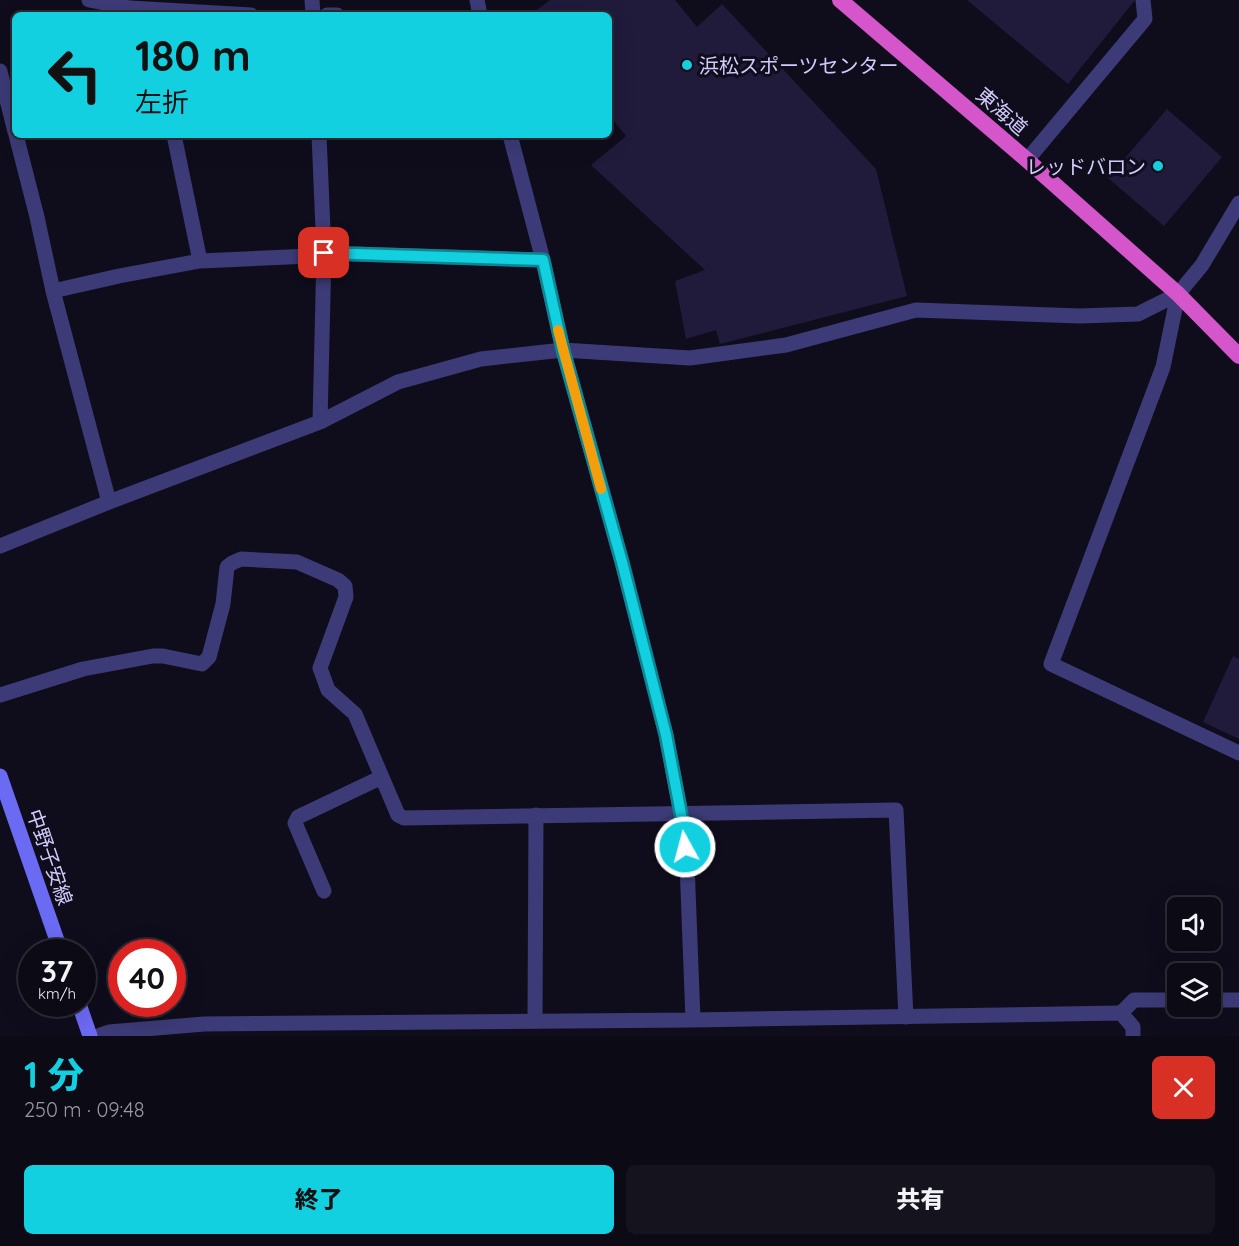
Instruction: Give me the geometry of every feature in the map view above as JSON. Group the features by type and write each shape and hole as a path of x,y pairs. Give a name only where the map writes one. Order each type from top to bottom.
{"highway":[{"name":"東海道","path":"840,0 1027,160 1178,294 1239,356"}],"main road":[{"name":"中野子安線","path":"0,776 56,939"},
{"path":"83,1017 90,1036"}],"street":[{"path":"89,0 149,12"},
{"path":"1027,160 1145,19 1143,0"},
{"path":"0,71 12,121"},
{"path":"16,138 37,217 53,291 109,502"},
{"path":"175,138 200,261"},
{"path":"319,138 324,253 320,422"},
{"path":"511,138 543,260 563,350 622,562 663,724 681,814 687,863 693,1020"},
{"path":"0,546 320,422 398,382 481,359 563,350 690,358 786,345 916,310 1080,316 1138,314 1178,294 1202,265 1239,203"},
{"path":"53,291 200,261 310,256 324,253 543,260"},
{"path":"1178,294 1163,367 1051,664 1239,753"},
{"path":"0,694 83,669 153,656 202,664 209,657 223,604 227,567 232,562 241,559 297,562 338,580 345,586 346,597 320,668 328,690 355,714 398,815 404,818 896,810 906,1017"},
{"path":"324,891 295,824 298,817 382,777"},
{"path":"535,1021 536,815"},
{"path":"98,1036 109,1032 204,1024 693,1020 1121,1013 1134,999 1167,1000"},
{"path":"1221,1000 1239,1000"},
{"path":"1121,1013 1133,1027 1133,1036"}],"building":[{"path":"550,0 675,0 697,27 722,4 876,169 907,296 720,344 716,330 686,339 675,281 705,270 591,165 626,136 612,119 612,12 534,12"},
{"path":"967,0 1135,0 1068,84"},
{"path":"1167,109 1222,157 1164,226 1108,178"},
{"path":"1233,656 1239,659 1239,739 1203,722"}],"slow traffic":[{"path":"558,330 601,489"}],"place":[{"name":"浜松スポーツセンター","path":"687,65"},
{"name":"レッドバロン","path":"1158,166"}],"route":[{"path":"324,253 543,260 563,350 622,562 666,735 685,847"}]}
